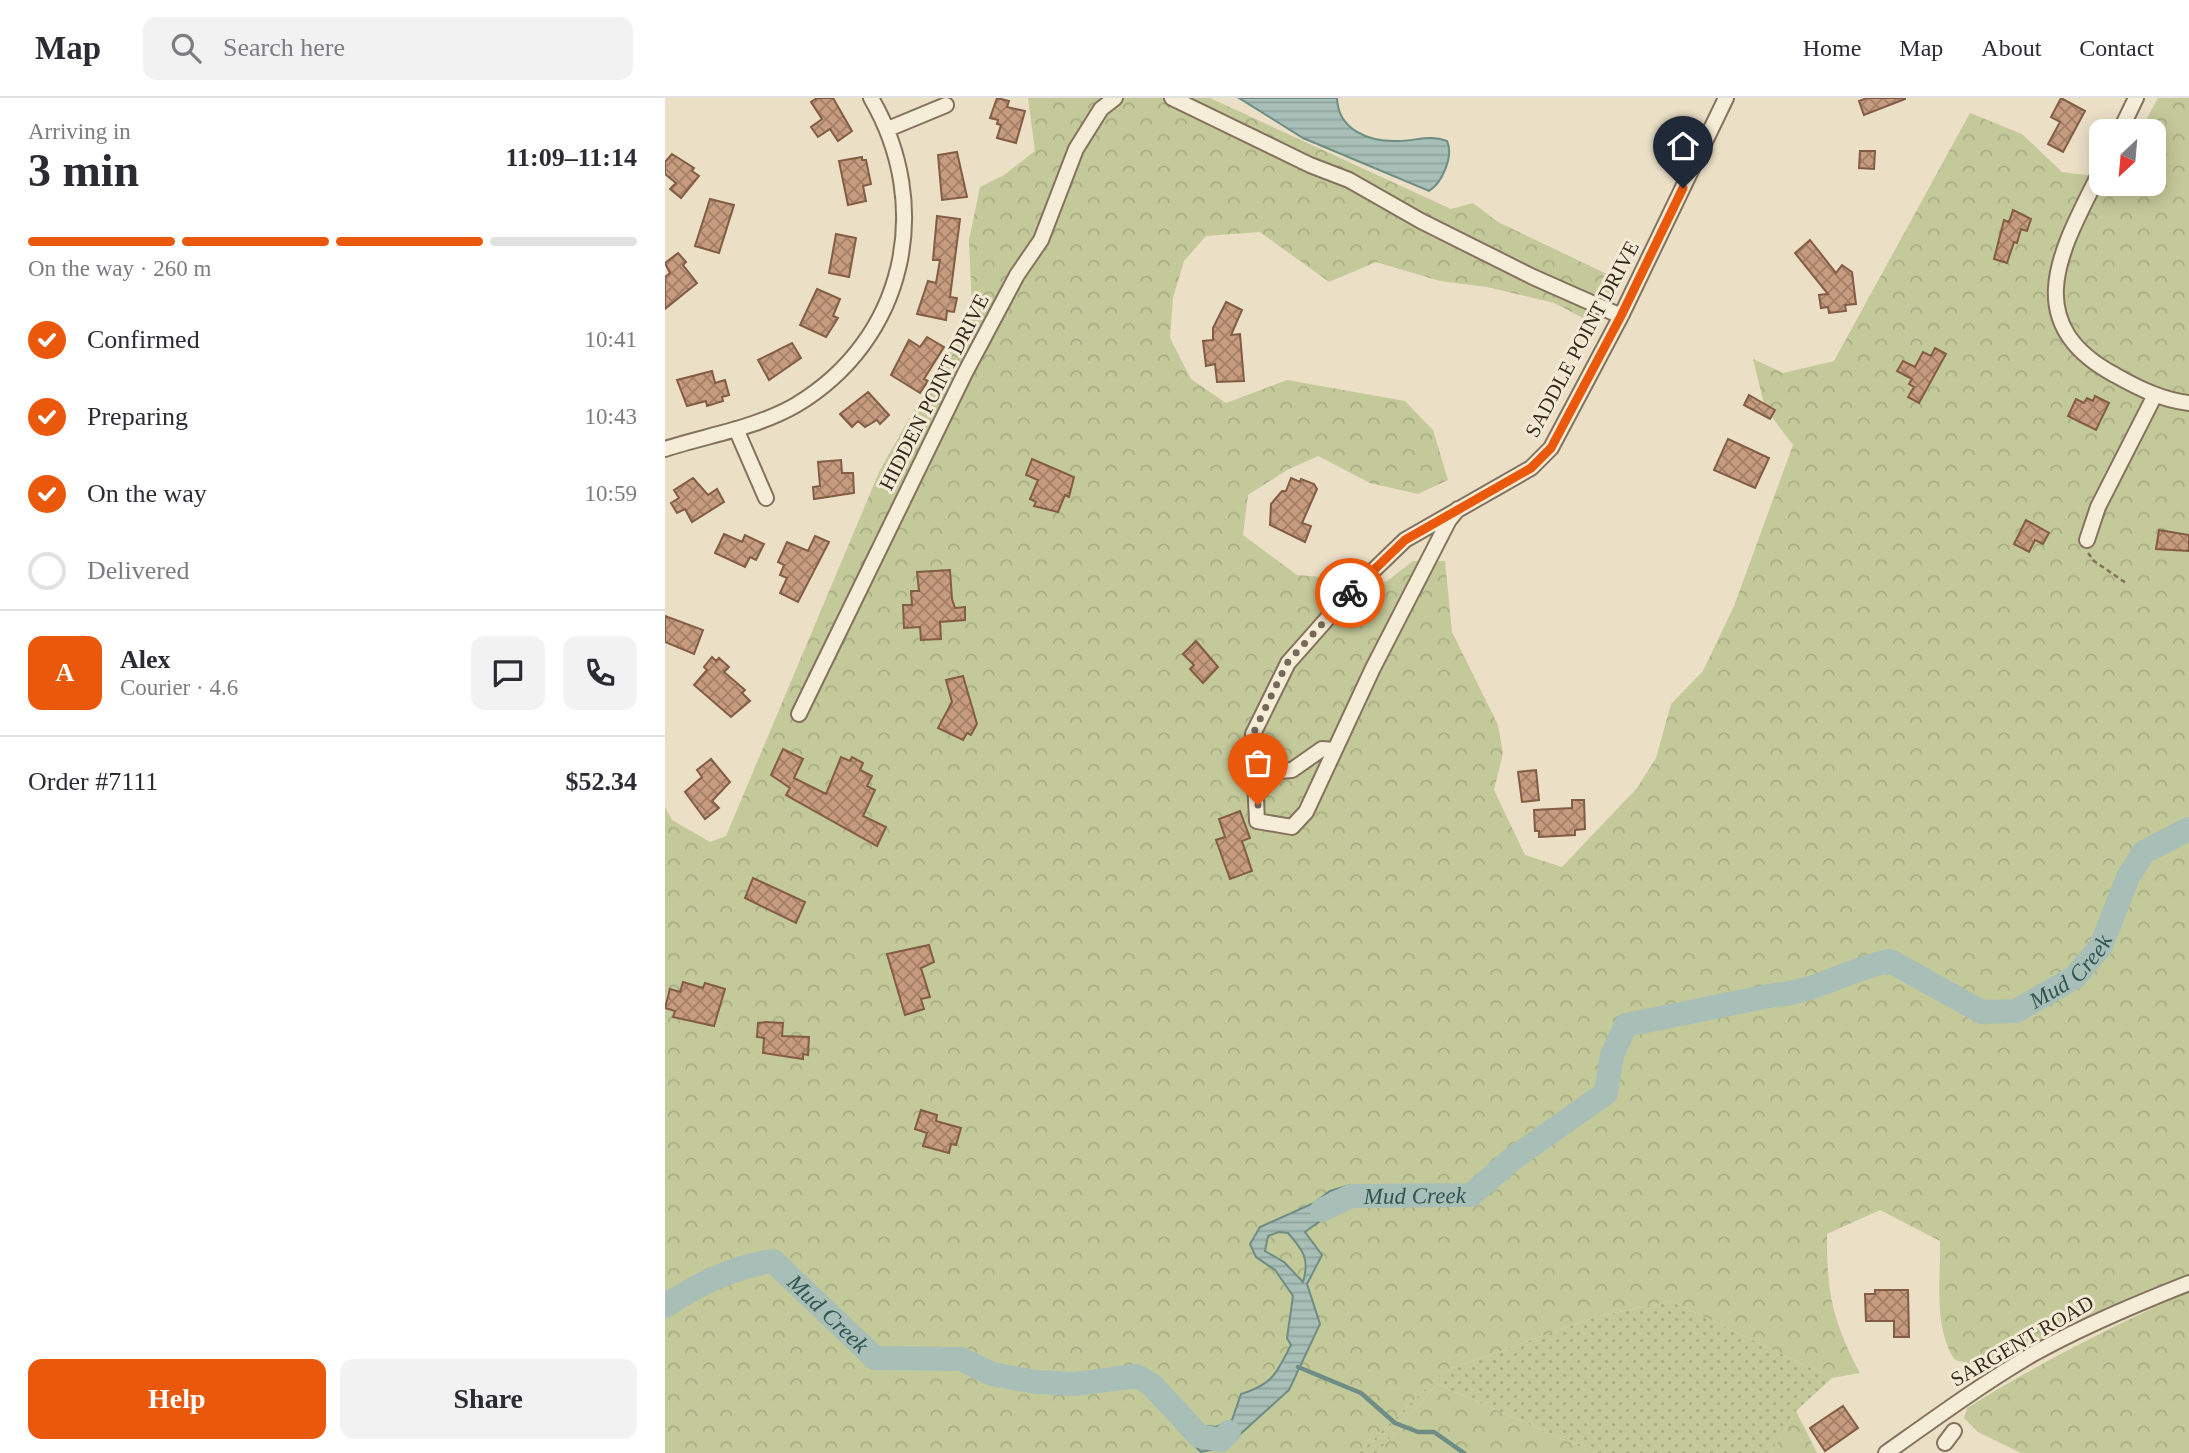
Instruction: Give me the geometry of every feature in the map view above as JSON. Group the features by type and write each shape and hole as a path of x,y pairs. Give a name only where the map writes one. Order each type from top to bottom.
{"street":[{"path":"665,449 775,415 814,393 852,358 878,321 897,274 905,229 902,178 888,129 871,98"},
{"name":"HIDDEN POINT DRIVE","path":"799,714 959,385 1017,275 1041,240 1076,149 1101,110 1115,98"},
{"path":"1172,98 1310,165 1349,180 1421,221 1533,277 1621,316"},
{"name":"SADDLE POINT DRIVE","path":"1334,750 1306,812 1292,827 1257,821 1253,734 1287,663 1349,594 1405,540 1531,468 1551,448 1621,316 1726,98"},
{"path":"2126,119 2136,98"},
{"path":"888,129 946,105"},
{"path":"2089,196 2060,256 2055,282 2058,307 2066,331 2086,356 2155,395 2189,403"},
{"path":"2087,540 2098,507 2155,395"},
{"path":"736,429 767,498"},
{"path":"1253,773 1292,770 1322,750 1334,750 1448,520 1458,509"},
{"name":"SARGENT ROAD","path":"1886,1453 1954,1404 2035,1353 2111,1315 2189,1283"},
{"path":"1945,1443 1954,1431"}],"path":[{"path":"2087,540 2088,552 2094,561 2126,583"}],"green space":[{"path":"1028,98 1210,98 1451,209 1473,203 1498,222 1609,275 1620,288 1585,319 1554,303 1487,287 1440,281 1376,262 1329,282 1260,232 1206,236 1184,261 1173,298 1170,338 1191,379 1226,403 1287,380 1405,401 1433,430 1448,480 1418,494 1370,483 1318,456 1287,470 1248,495 1243,535 1297,575 1386,582 1413,561 1445,561 1452,632 1498,725 1503,753 1494,790 1525,855 1562,867 1637,788 1656,758 1671,704 1703,671 1734,606 1793,445 1765,408 1753,359 1783,373 1834,361 1970,113 2022,134 2062,172 2089,175 2089,196 2167,196 2167,119 2147,119 2158,98 2189,98 2189,1276 2064,1326 1996,1370 1955,1360 1948,1347 1941,1318 1940,1241 1880,1210 1827,1234 1828,1274 1833,1306 1843,1337 1860,1373 1832,1378 1671,1301 1599,1316 1444,1371 1359,1453 665,1453 665,807 672,820 710,842 726,836 880,470 972,308 969,240 980,187 1004,175 1035,151"},
{"path":"2189,1292 2189,1453 2021,1453 1978,1432 1964,1418 1967,1408 2021,1376 2132,1318"},
{"path":"1671,1301 1832,1378 1796,1411 1773,1449 1767,1453 1594,1453 1437,1384 1377,1453 1359,1453 1444,1371 1599,1316"},
{"path":"1437,1384 1594,1453 1377,1453"},
{"path":"1796,1411 1817,1453 1767,1453 1773,1449"}],"water":[{"path":"1239,98 1337,98 1343,118 1357,132 1387,141 1441,139 1447,141 1449,147 1448,161 1438,182 1429,191 1303,138"},
{"path":"1350,1185 1352,1207 1323,1219 1305,1232 1322,1255 1307,1284 1320,1324 1289,1390 1227,1446 1201,1452 1193,1444 1207,1426 1216,1427 1232,1420 1241,1394 1261,1386 1273,1376 1291,1345 1287,1338 1293,1296 1275,1270 1256,1257 1250,1244 1260,1227 1314,1203 1330,1191","holes":["1279,1232 1288,1233 1304,1255 1306,1267 1303,1282 1284,1262 1265,1251 1268,1236"]}],"building":[{"path":"817,98 833,98 852,131 838,141 830,129 818,137 811,127 822,119 811,102"},
{"path":"997,98 1009,101 1007,107 1025,111 1016,143 997,138 1001,125 997,124 998,120 990,118"},
{"path":"1867,98 1905,99 1864,115 1859,101"},
{"path":"2061,98 2085,111 2063,152 2048,144 2060,122 2051,117"},
{"path":"1860,151 1875,151 1874,169 1859,168"},
{"path":"957,152 967,197 942,200 938,155"},
{"path":"672,154 694,168 692,171 699,176 681,198 670,189 676,183 665,174 665,162"},
{"path":"862,157 862,160 866,160 871,184 863,186 866,201 848,205 839,161"},
{"path":"710,199 734,205 719,253 695,246"},
{"path":"2013,210 2031,219 2027,231 2021,229 2007,263 1994,259 2004,220 2009,222"},
{"path":"937,216 960,219 950,297 957,298 954,312 947,311 946,320 917,314 928,281 936,283 940,260 933,260"},
{"path":"836,234 856,238 849,277 829,273"},
{"path":"1810,240 1836,273 1842,265 1852,272 1856,304 1845,305 1846,311 1829,313 1828,307 1821,308 1819,295 1828,294 1795,253"},
{"path":"678,253 686,262 683,265 697,283 665,309 665,277 670,273 665,263"},
{"path":"817,289 840,299 833,316 838,318 826,337 800,325"},
{"path":"1226,302 1242,310 1231,335 1240,334 1244,381 1217,382 1215,364 1206,366 1203,341 1213,340 1213,328"},
{"path":"927,337 944,347 924,379 928,381 920,393 891,375 909,340 920,347"},
{"path":"792,343 801,358 769,380 758,360"},
{"path":"1935,348 1946,354 1919,403 1908,397 1914,387 1909,384 1912,379 1897,371 1903,361 1915,367 1923,352 1931,356"},
{"path":"712,371 715,383 725,380 729,395 722,397 723,401 707,406 706,401 687,406 677,380"},
{"path":"868,392 889,415 880,424 877,420 865,427 858,421 852,427 840,414"},
{"path":"1749,395 1775,410 1770,419 1744,405"},
{"path":"2095,396 2109,403 2096,430 2068,416 2076,399 2084,403 2087,398 2093,401"},
{"path":"1728,439 1769,458 1755,488 1714,470"},
{"path":"1032,459 1074,477 1069,497 1065,495 1058,512 1034,506 1036,502 1030,499 1038,480 1026,475"},
{"path":"841,460 842,473 853,473 854,493 814,499 813,487 820,486 818,462"},
{"path":"693,478 708,495 717,489 724,502 692,522 685,509 677,513 671,503 679,498 674,490"},
{"path":"1291,478 1314,484 1317,489 1302,523 1311,526 1305,542 1270,525 1271,504 1282,491 1286,491"},
{"path":"2026,520 2049,533 2043,544 2035,540 2029,552 2014,544"},
{"path":"2159,530 2189,535 2189,551 2156,549"},
{"path":"724,534 742,542 745,535 764,544 756,560 750,557 745,567 715,553"},
{"path":"815,536 829,542 798,602 780,593 787,578 780,575 784,565 778,562 787,542 808,551"},
{"path":"950,570 952,599 955,608 965,607 965,620 940,622 941,639 921,640 920,627 904,628 903,605 912,605 911,591 919,591 917,572"},
{"path":"665,616 703,630 694,654 665,642"},
{"path":"1196,641 1218,667 1203,683 1190,669 1194,665 1183,654"},
{"path":"712,657 716,661 719,658 729,667 724,672 745,690 742,693 750,701 731,717 694,685 707,670 704,667"},
{"path":"963,676 977,724 971,735 967,733 963,740 938,728 952,702 946,680"},
{"path":"783,749 803,759 794,778 826,794 841,757 850,761 852,757 863,763 860,770 872,776 867,786 875,790 863,816 886,827 877,846 786,795 790,788 771,775"},
{"path":"711,759 730,782 712,801 719,808 705,819 685,792 702,777 697,770"},
{"path":"1536,770 1539,800 1522,802 1518,772"},
{"path":"1572,800 1584,800 1585,829 1575,830 1575,835 1539,837 1539,831 1535,831 1534,810 1572,808"},
{"path":"1240,811 1250,838 1242,841 1252,871 1230,879 1216,840 1225,837 1219,819"},
{"path":"753,878 805,902 796,923 745,898"},
{"path":"929,945 934,962 921,968 930,997 921,999 924,1009 905,1015 887,954"},
{"path":"683,982 703,988 705,983 725,989 714,1026 673,1017 675,1011 665,1008 670,989 680,992"},
{"path":"758,1023 783,1023 782,1036 809,1037 808,1055 803,1054 803,1059 763,1053 764,1038 757,1037"},
{"path":"921,1110 937,1115 936,1121 961,1128 956,1145 951,1144 949,1153 923,1146 927,1133 915,1129"},
{"path":"1875,1290 1908,1290 1909,1337 1894,1337 1894,1321 1866,1321 1865,1294 1875,1294"},
{"path":"1843,1406 1858,1428 1825,1451 1810,1428"}],"waterway":[{"name":"Mud Creek","path":"1322,1210 1351,1196 1471,1195 1511,1160 1606,1093 1612,1055 1626,1025 1803,990 1890,961 1982,1012 2016,1011 2075,977 2101,946 2128,877 2144,852 2189,829"},
{"name":"Mud Creek","path":"665,1306 717,1277 744,1267 773,1261 875,1358 961,1359 992,1374 1036,1382 1075,1384 1137,1376 1152,1385 1199,1436 1221,1440 1229,1432"},
{"path":"1298,1367 1361,1393 1395,1423 1418,1432 1434,1432 1464,1453"}],"way so far":[{"path":"1258,805 1253,773 1253,734 1287,663 1350,593"}],"route":[{"path":"1350,593 1405,540 1531,468 1551,448 1562,433 1683,188"}]}
